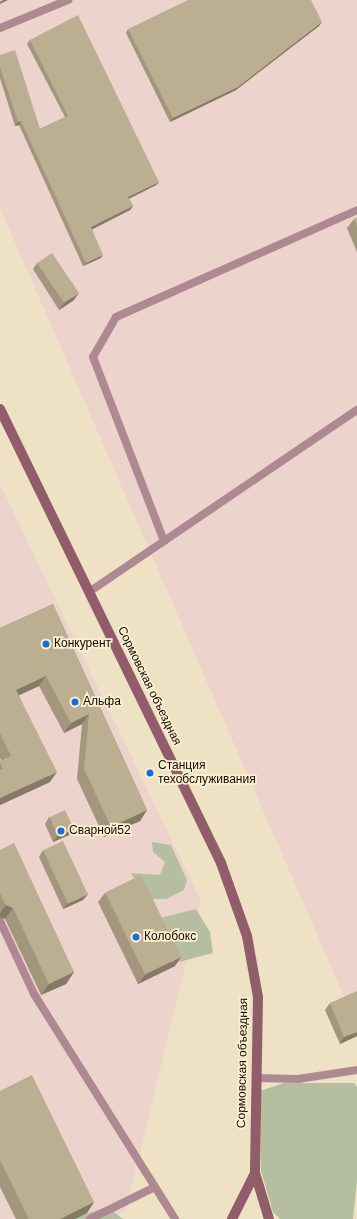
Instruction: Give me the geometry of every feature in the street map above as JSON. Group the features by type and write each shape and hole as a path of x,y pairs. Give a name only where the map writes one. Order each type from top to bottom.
{"street":[{"name":"Сормовская объездная","path":"0,409 221,863 247,936 258,997 255,1173"},
{"path":"232,1219 255,1173"},
{"path":"255,1173 269,1219"}],"lane":[{"path":"0,28 68,0"},
{"path":"164,541 93,357 112,324 116,318 357,210"},
{"path":"89,592 357,410"},
{"path":"0,921 34,994 155,1186 174,1219"},
{"path":"256,1078 298,1079 357,1070"},
{"path":"90,1219 155,1186"}],"shaded area":[{"path":"0,0 357,0 357,1026 0,208"},
{"path":"0,484 201,901 126,1210 112,1219 0,1219"}],"green space":[{"path":"152,842 171,845 187,880 184,890 166,899 145,899 131,873 160,875 165,862 153,852"},
{"path":"196,909 210,932 213,953 175,963 156,919"},
{"path":"284,1083 354,1083 357,1087 357,1180 353,1219 280,1219 273,1212 261,1171 260,1091"},
{"path":"107,1207 123,1219 76,1219 76,1217"}],"building":[{"path":"188,0 311,0 322,22 238,87 173,118 128,29"},
{"path":"78,15 159,182 128,197 133,206 91,227 103,255 86,263 21,121 18,122 0,67 0,55 15,50 40,129 68,116 30,40"},
{"path":"357,218 357,227 354,219"},
{"path":"52,253 79,293 64,303 37,263"},
{"path":"53,604 147,810 111,827 84,769 89,714 71,723 46,676 16,690 57,772 0,798 0,770 3,769 0,761 11,756 0,733 0,628"},
{"path":"65,810 74,829 58,836 50,817"},
{"path":"63,841 88,894 68,904 43,850"},
{"path":"14,843 74,972 49,984 13,908 6,905 0,893 0,850"},
{"path":"141,875 181,957 145,974 105,893"},
{"path":"357,991 357,1032 344,1037 330,1003"},
{"path":"32,1075 94,1202 60,1219 29,1219 0,1160 0,1091"}],"place":[{"name":"Конкурент","path":"46,644"},
{"name":"Альфа","path":"75,702"},
{"name":"Станция техобслуживания","path":"150,773"},
{"name":"Сварной52","path":"61,831"},
{"name":"Колобокс","path":"136,937"}]}
